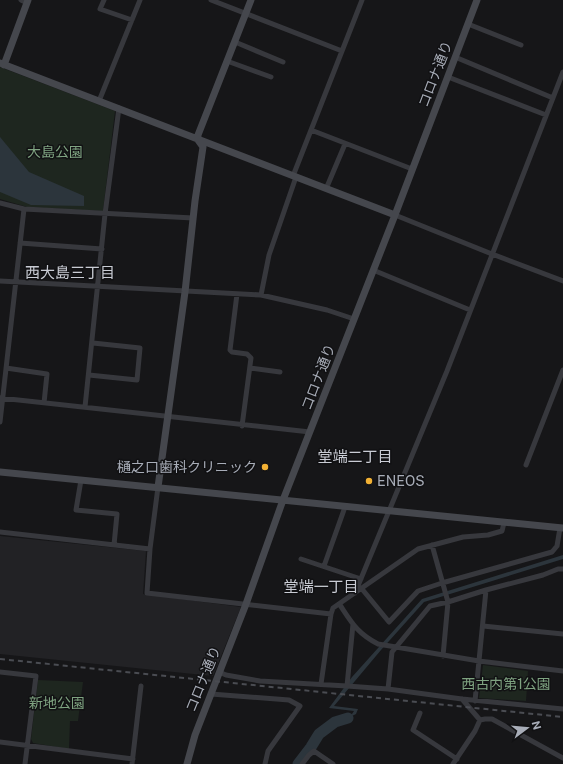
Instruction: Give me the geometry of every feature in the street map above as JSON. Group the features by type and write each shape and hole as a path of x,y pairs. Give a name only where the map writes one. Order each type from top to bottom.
{"street":[{"path":"104,0 100,9 132,20"},
{"path":"99,101 140,0"},
{"path":"211,0 342,52"},
{"path":"251,0 198,135 198,140 204,147 193,218 150,549 147,593 331,614"},
{"path":"261,295 269,256 294,177 362,0"},
{"name":"コロナ通り","path":"187,764 194,735 246,604 283,500 395,215 477,0"},
{"path":"25,1 2,64 563,281"},
{"path":"468,24 521,45"},
{"path":"235,42 283,62"},
{"path":"455,57 553,98"},
{"path":"227,61 271,77"},
{"path":"355,593 390,511 563,72"},
{"path":"448,77 546,115"},
{"path":"85,407 105,214 119,108"},
{"path":"311,130 412,169"},
{"path":"326,189 345,144"},
{"path":"0,203 24,209 193,218"},
{"path":"0,422 1,399 6,368 24,209"},
{"path":"20,244 102,249"},
{"path":"373,270 470,310"},
{"path":"0,281 261,295 327,310 354,319"},
{"path":"237,294 230,350 232,352 247,354 251,358 242,426"},
{"path":"89,375 137,380 138,372 140,348 92,343"},
{"path":"6,368 47,374 44,403"},
{"path":"250,368 280,372"},
{"path":"526,465 563,370"},
{"path":"1,399 85,407 242,426 310,432"},
{"path":"0,472 562,528 557,546 552,552 418,591 389,622 362,590"},
{"path":"81,480 76,510 117,514 114,545"},
{"path":"324,566 346,507"},
{"path":"321,684 333,608 362,590 418,549 463,537 488,535 502,531 504,522"},
{"path":"0,532 150,549"},
{"path":"432,545 448,602 443,656"},
{"path":"301,559 361,579"},
{"path":"388,689 392,652 430,606 543,576 558,569 563,569"},
{"path":"475,701 486,590"},
{"path":"340,605 353,624 366,638 378,644 479,661 563,669"},
{"path":"347,686 353,624"},
{"path":"483,626 563,634"},
{"path":"0,672 36,676 25,764"},
{"path":"219,672 226,675 260,681 388,689 475,701 563,709"},
{"path":"0,742 132,761 141,686"},
{"path":"211,694 289,700 300,706 268,751 265,764"},
{"path":"462,699 480,720"},
{"path":"420,713 413,730 457,759"},
{"path":"480,720 492,720 563,758"},
{"path":"453,764 475,731 480,720"},
{"path":"302,764 314,751 333,764"}],"shaded area":[{"path":"0,137 29,172 84,196 84,206 31,205 0,192"},
{"path":"0,536 146,551 143,594 241,607 213,676 0,654"},
{"path":"563,555 563,559 424,602 334,706 358,709 356,714 336,724 334,721 352,714 354,711 329,708 352,677 422,599"}],"green space":[{"name":"大島公園","path":"0,67 115,111 103,211 27,207 0,199"},
{"name":"西古内第1公園","path":"483,665 528,671 526,701 479,698"},
{"name":"新地公園","path":"38,680 83,682 78,721 70,721 69,749 33,743 31,739"}],"waterway":[{"path":"298,764 319,734 335,722 348,718"}],"railway":[{"path":"0,659 563,717"}],"place":[{"name":"樋之口歯科クリニック","path":"265,467"},
{"name":"ENEOS","path":"369,481"}],"district":[{"name":"西大島三丁目","path":"70,273"},
{"name":"堂端二丁目","path":"355,457"},
{"name":"堂端一丁目","path":"321,587"}]}
